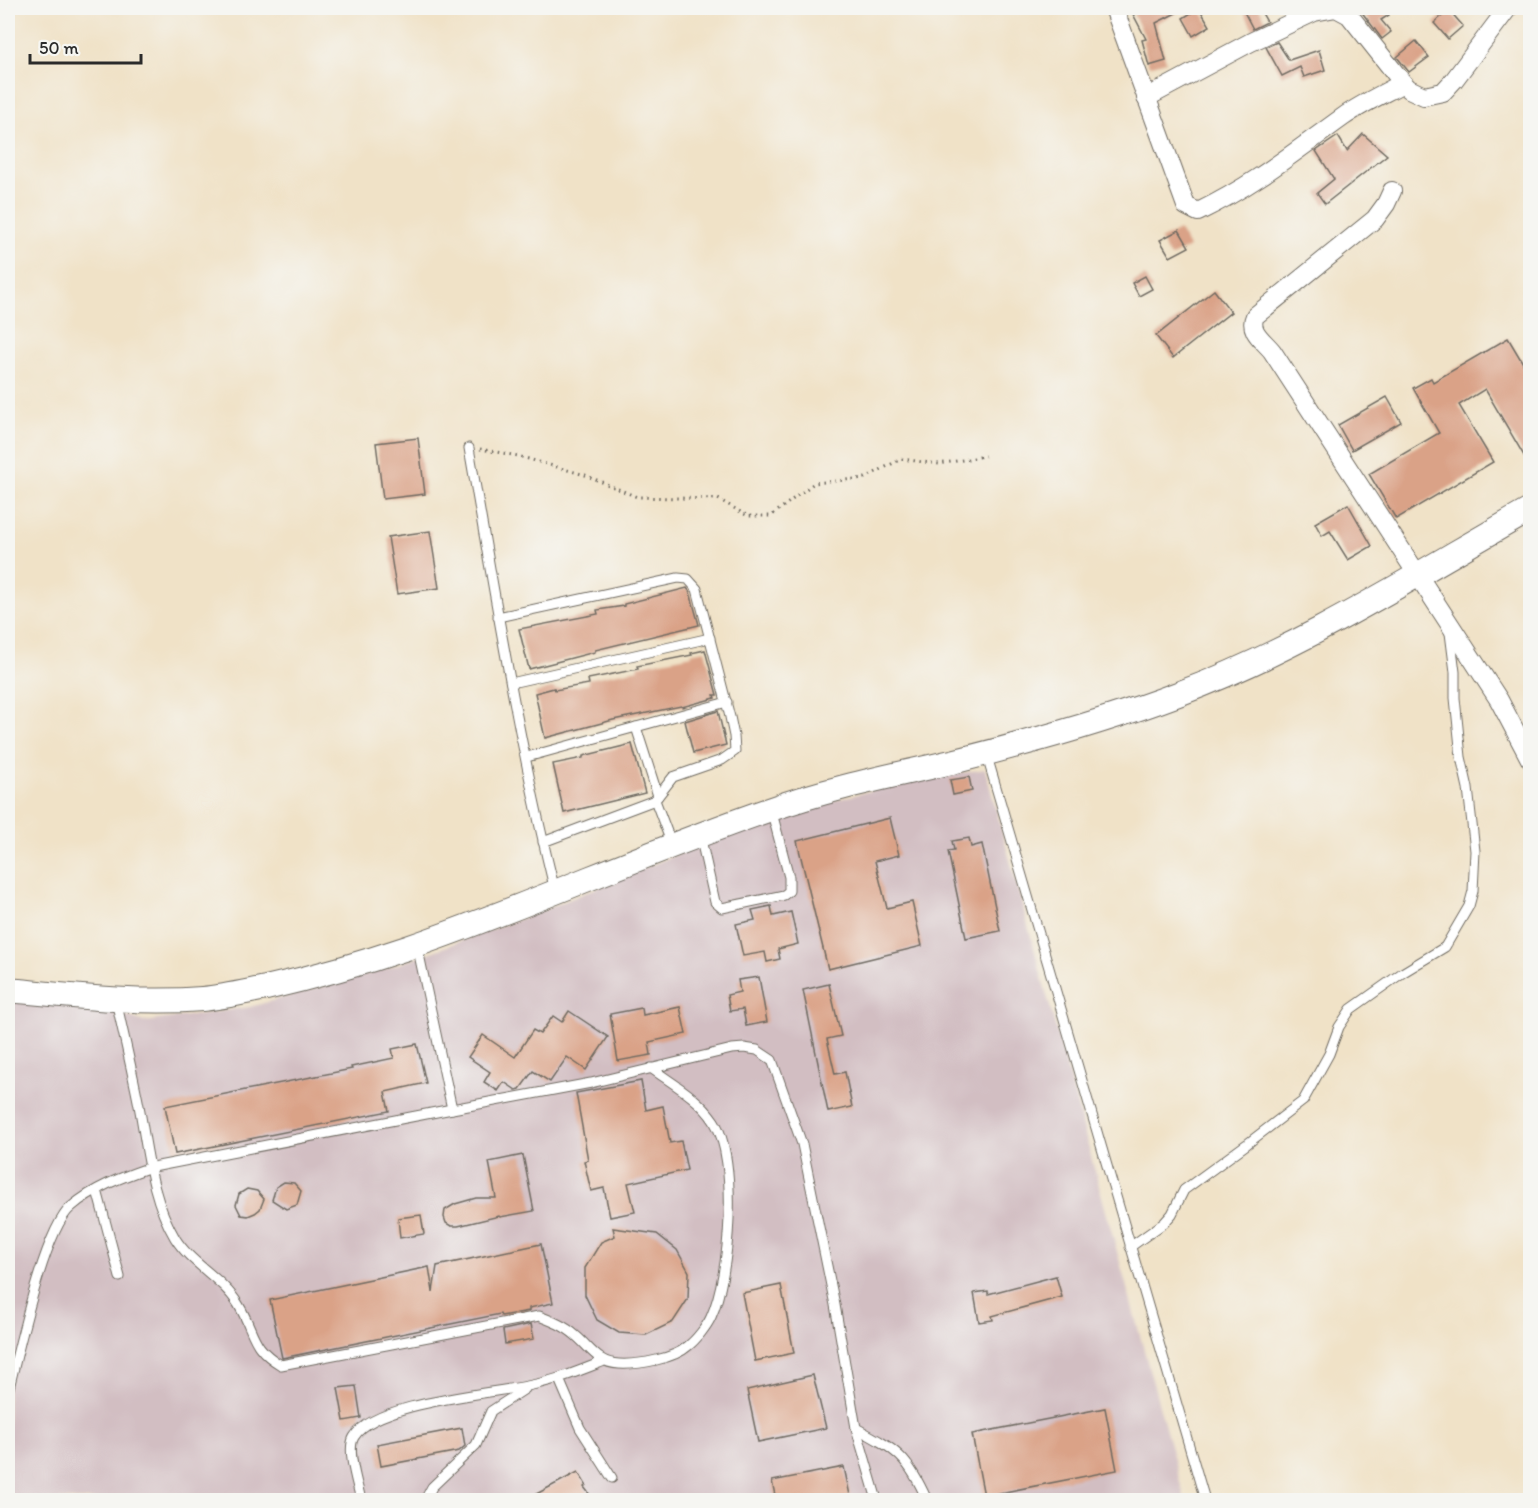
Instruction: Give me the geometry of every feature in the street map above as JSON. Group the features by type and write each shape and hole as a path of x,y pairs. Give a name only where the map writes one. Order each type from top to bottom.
{"street":[{"path":"1114,8 1186,206 1198,212 1248,186 1298,152 1344,116 1403,83"},
{"path":"1146,98 1251,42 1314,12 1336,8 1349,15 1409,89 1424,96 1443,92 1508,8"},
{"path":"1392,191 1375,219 1255,316 1252,323 1253,329 1272,351 1418,573 1449,626 1499,700 1530,759"},
{"path":"8,990 116,1000 205,999 354,967 556,893 672,845 771,809 828,791 1077,729 1178,694 1311,634 1530,510"}],"lane":[{"path":"469,448 498,617 543,842 556,893"},
{"path":"498,617 678,578 688,579 697,589 734,736 735,751 722,760 673,777 656,798 543,842"},
{"path":"1130,1247 1164,1223 1172,1214 1184,1190 1302,1101 1351,1009 1444,947 1469,906 1473,891 1475,851 1468,788 1461,757 1449,626"},
{"path":"512,683 710,638"},
{"path":"527,757 727,702"},
{"path":"636,727 672,845"},
{"path":"986,753 1205,1500"},
{"path":"700,835 715,902 722,908 784,895 789,891 789,877 771,809"},
{"path":"417,945 452,1109"},
{"path":"116,1000 140,1112 148,1168 158,1200 177,1241 185,1252 237,1303 260,1350 282,1365 539,1316 563,1325 602,1362"},
{"path":"8,1392 34,1289 54,1235 70,1208 97,1190 127,1175 148,1168 591,1083 744,1048 757,1050 772,1060 802,1144 835,1305 856,1428 877,1500"},
{"path":"361,1500 351,1454 352,1439 363,1425 387,1414 429,1404 559,1379 602,1362 619,1364 645,1362 667,1357 688,1347 711,1318 725,1268 729,1177 723,1141 714,1121 701,1106 651,1068"},
{"path":"97,1190 120,1277"},
{"path":"559,1379 580,1428 612,1478"},
{"path":"425,1500 432,1487 476,1445 491,1411 530,1386"},
{"path":"856,1428 887,1445 904,1459 918,1479 927,1500"}],"path":[{"path":"469,448 518,456 585,475 637,497 718,499 748,516 771,516 814,483 865,477 901,459 939,464 984,456"}],"shaded area":[{"path":"985,769 1185,1500 8,1500 8,995 82,1000 144,1022 250,1007 388,968 544,910 685,851 798,810 896,784"}],"building":[{"path":"1145,8 1186,8 1156,23 1166,61 1149,66 1142,40 1146,39 1133,14"},
{"path":"1199,8 1210,26 1193,36 1183,18"},
{"path":"1242,8 1259,8 1267,22 1253,29"},
{"path":"1367,8 1384,8 1389,15 1381,20 1391,32 1382,39 1361,11"},
{"path":"1449,10 1463,26 1448,39 1434,23"},
{"path":"1416,41 1429,57 1409,72 1397,57"},
{"path":"1277,42 1289,60 1319,50 1325,70 1304,77 1300,67 1282,76 1266,47"},
{"path":"1363,134 1387,155 1325,204 1317,193 1334,179 1316,151 1338,136 1347,151"},
{"path":"1179,230 1189,247 1170,257 1160,240"},
{"path":"1145,276 1152,289 1139,296 1132,283"},
{"path":"1214,290 1231,312 1173,358 1156,336"},
{"path":"1508,338 1530,375 1530,466 1485,389 1459,405 1493,462 1396,519 1369,474 1439,433 1413,388 1431,378 1433,382"},
{"path":"1387,397 1401,422 1352,450 1338,425"},
{"path":"418,438 425,494 383,499 376,443"},
{"path":"1348,504 1372,546 1348,560 1330,531 1322,536 1315,523"},
{"path":"430,531 439,588 397,594 388,537"},
{"path":"687,588 699,625 595,650 595,652 529,669 519,629 598,614 597,610 624,606 624,604"},
{"path":"705,650 717,695 714,695 715,698 682,707 613,720 545,738 535,693 554,688 555,690 589,684 588,679 638,669 637,666 692,655 691,653"},
{"path":"718,711 726,745 693,753 685,721"},
{"path":"632,744 645,793 564,813 553,764"},
{"path":"969,777 972,791 953,795 950,780"},
{"path":"890,818 899,855 875,861 887,908 912,902 922,946 828,969 797,841"},
{"path":"969,838 971,847 982,844 1000,931 966,938 948,851 954,850 952,841"},
{"path":"771,906 773,916 791,912 798,944 778,949 780,959 767,962 765,952 743,956 736,924 755,920 752,910"},
{"path":"759,977 767,1022 746,1026 743,1009 730,1011 727,995 740,992 738,980"},
{"path":"829,984 841,1036 827,1039 835,1074 845,1072 852,1107 828,1112 803,990"},
{"path":"680,1007 686,1034 649,1042 651,1055 618,1061 610,1014 642,1008 643,1015"},
{"path":"569,1011 608,1037 586,1070 567,1057 550,1082 533,1071 520,1089 516,1090 504,1082 498,1091 484,1082 490,1072 468,1057 483,1035 515,1057 533,1030 540,1034 553,1016 562,1022"},
{"path":"417,1044 426,1083 385,1092 389,1111 175,1154 165,1106 352,1069 351,1067 394,1058 392,1049"},
{"path":"641,1081 646,1110 663,1106 670,1143 681,1141 687,1170 628,1183 635,1212 610,1217 604,1188 591,1191 584,1161 588,1160 576,1093"},
{"path":"523,1155 534,1211 499,1216 458,1226 446,1223 445,1210 455,1204 476,1198 496,1198 489,1162"},
{"path":"284,1182 294,1183 301,1191 297,1205 286,1209 272,1200 276,1187"},
{"path":"247,1189 257,1191 264,1199 260,1209 248,1216 241,1215 236,1205 239,1194"},
{"path":"421,1215 424,1234 400,1238 398,1218"},
{"path":"613,1228 657,1234 677,1250 689,1272 688,1299 673,1322 646,1335 619,1333 597,1320 585,1295 585,1268 601,1242 615,1236"},
{"path":"541,1244 553,1303 529,1308 529,1311 501,1316 500,1314 282,1358 270,1300 429,1267 433,1292 437,1266"},
{"path":"1056,1276 1062,1297 992,1316 993,1320 979,1322 974,1293 988,1291 988,1294"},
{"path":"781,1285 794,1353 755,1361 742,1293"},
{"path":"531,1324 534,1339 505,1344 503,1330"},
{"path":"813,1375 826,1428 758,1442 747,1390"},
{"path":"356,1386 361,1418 344,1421 338,1388"},
{"path":"1105,1408 1117,1470 984,1496 972,1434"},
{"path":"462,1428 465,1446 459,1451 381,1466 377,1444"},
{"path":"844,1467 851,1500 776,1500 772,1481"},
{"path":"578,1472 586,1485 584,1487 594,1500 525,1500"}]}
